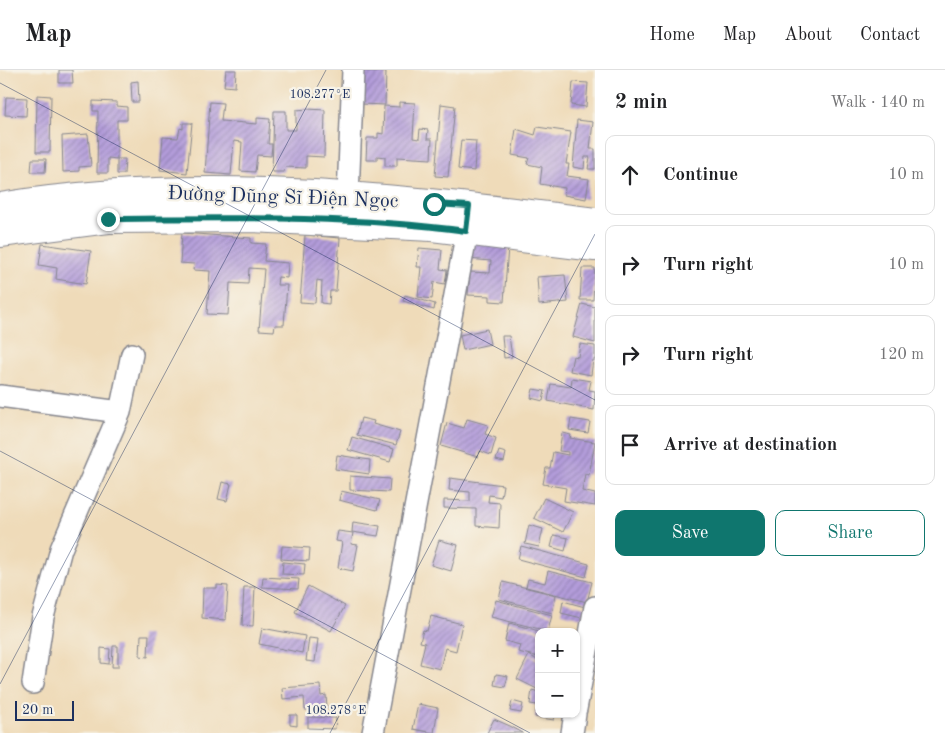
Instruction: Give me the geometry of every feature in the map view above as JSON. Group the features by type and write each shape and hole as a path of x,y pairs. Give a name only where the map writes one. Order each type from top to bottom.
{"main road":[{"name":"Đường Dũng Sĩ Điện Ngọc","path":"0,207 42,200 139,191 233,191 348,196 468,219 595,247"},
{"name":"Đường Dũng Sĩ Điện Ngọc","path":"0,233 108,219 251,218 432,227 468,219 595,222"}],"street":[{"path":"348,196 353,70"},
{"path":"373,733 468,219"},
{"path":"33,683 43,617 61,549 120,412 132,354"},
{"path":"0,396 120,412"},
{"path":"580,687 595,607"},
{"path":"572,733 574,718"}],"building":[{"path":"59,70 72,70 73,83 59,83"},
{"path":"226,70 236,70 235,87 224,86"},
{"path":"362,71 386,72 385,105 361,104"},
{"path":"138,81 139,102 132,102 131,82"},
{"path":"573,82 588,83 586,107 571,105"},
{"path":"37,95 51,96 50,152 36,152"},
{"path":"6,97 27,98 26,116 5,115"},
{"path":"93,101 117,102 117,106 127,107 127,120 117,120 117,159 108,158 108,173 97,173 98,111 93,111"},
{"path":"210,102 223,103 221,121 257,124 257,118 270,119 268,144 272,144 271,156 257,155 255,172 240,171 242,142 234,141 231,175 205,173"},
{"path":"399,102 415,103 413,138 419,139 420,129 428,130 427,139 432,139 431,159 397,157 397,166 385,166 385,157 377,156 377,160 366,160 367,138 378,138 378,133 383,134 384,106 399,107"},
{"path":"441,104 455,106 448,177 435,176"},
{"path":"296,110 325,110 324,157 306,156 306,168 285,167 284,172 272,172 274,111 286,111 286,130 296,130"},
{"path":"577,120 593,122 590,149 595,149 595,169 588,169 590,157 585,157 584,169 573,167"},
{"path":"183,123 192,123 187,173 160,170 163,137 178,138 180,128 183,129"},
{"path":"537,127 571,132 566,164 569,164 567,176 589,179 586,199 564,195 565,188 540,184 542,167 527,164 529,158 512,155 516,129 535,135"},
{"path":"88,134 91,166 79,167 79,171 63,172 62,136"},
{"path":"461,140 476,141 474,171 458,169"},
{"path":"32,159 46,159 45,172 31,172"},
{"path":"117,159 125,159 124,174 117,174"},
{"path":"182,233 251,238 251,243 266,244 264,261 288,263 287,278 278,277 277,285 287,285 284,325 275,325 274,331 259,330 264,269 249,268 248,284 230,283 228,315 207,314 210,271 193,270 194,264 180,263"},
{"path":"305,235 340,238 336,291 330,291 329,304 321,303 322,281 317,280 315,303 300,302"},
{"path":"469,242 508,246 504,302 490,301 490,296 468,295 470,272 490,273 491,261 468,259"},
{"path":"42,244 91,251 86,284 56,279 57,268 39,265"},
{"path":"419,248 442,250 440,269 447,270 445,284 434,282 432,299 418,297 421,267 417,267"},
{"path":"582,268 595,268 593,300 580,300"},
{"path":"565,275 568,302 539,305 537,277"},
{"path":"405,295 435,304 434,310 403,301"},
{"path":"582,304 595,307 595,343 573,337"},
{"path":"487,329 490,344 463,350 460,335"},
{"path":"502,336 509,336 512,357 504,358"},
{"path":"580,344 595,346 595,360 593,360 591,375 570,371 573,356 578,357"},
{"path":"572,378 591,381 589,390 595,391 594,410 548,401 551,384 571,387"},
{"path":"533,389 545,391 543,401 531,398"},
{"path":"361,418 374,421 373,424 400,432 396,445 357,435"},
{"path":"467,419 488,425 485,434 496,438 491,455 480,451 478,457 441,446 447,423 464,428"},
{"path":"571,419 590,422 588,433 569,430"},
{"path":"562,433 571,435 570,438 595,442 589,475 585,474 582,491 595,494 595,506 564,501 566,488 543,484 546,468 550,468 553,452 568,455 568,452 559,451"},
{"path":"352,437 394,449 390,462 348,450"},
{"path":"499,451 506,453 504,462 496,460"},
{"path":"337,455 370,460 369,474 335,469"},
{"path":"350,476 390,479 389,492 350,490"},
{"path":"450,478 503,485 501,497 489,495 488,502 500,503 499,528 476,526 476,509 444,508 444,500 470,501 470,492 449,490"},
{"path":"222,482 231,484 227,501 218,499"},
{"path":"341,491 380,500 377,510 339,500"},
{"path":"544,498 573,512 563,532 534,518"},
{"path":"353,522 380,526 378,536 352,532"},
{"path":"529,525 543,529 539,547 525,544"},
{"path":"338,531 353,533 351,544 358,545 353,571 338,568 342,542 336,541"},
{"path":"554,535 568,538 565,551 551,547"},
{"path":"439,540 458,545 451,571 431,565"},
{"path":"282,546 310,548 309,561 281,559"},
{"path":"521,546 589,564 586,577 518,559"},
{"path":"283,562 305,564 304,575 282,574"},
{"path":"548,571 592,582 587,602 526,587 528,579 545,583"},
{"path":"263,577 299,579 298,589 262,587"},
{"path":"503,582 556,595 552,613 499,599"},
{"path":"217,585 228,586 226,620 202,618 203,588 217,588"},
{"path":"308,586 345,606 331,631 295,612"},
{"path":"244,587 255,587 253,626 242,625"},
{"path":"496,600 552,615 549,628 536,628 491,617"},
{"path":"563,601 585,607 582,618 561,613"},
{"path":"431,616 462,624 456,651 445,648 440,669 420,664 425,643 420,642 423,630 427,631"},
{"path":"509,623 535,630 535,656 518,652 520,645 505,641"},
{"path":"262,628 305,636 302,653 259,644"},
{"path":"141,635 149,635 148,657 140,656"},
{"path":"309,638 318,639 315,662 306,661"},
{"path":"113,646 118,646 118,667 112,667"},
{"path":"101,648 110,649 109,664 101,663"},
{"path":"529,655 535,659 535,688 517,679"},
{"path":"496,674 508,676 505,687 494,685"},
{"path":"320,685 321,696 326,695 327,708 305,710 304,697 283,699 282,688"},
{"path":"532,690 535,691 535,705 530,704"},
{"path":"512,701 523,704 521,713 510,711"},
{"path":"418,704 438,708 434,733 413,729"},
{"path":"290,715 297,715 297,726 290,725"},
{"path":"308,717 336,718 335,729 308,728"},
{"path":"494,719 510,726 523,733 487,733"}],"route":[{"path":"108,219 251,218 432,227 466,231 469,206 434,204"}]}
